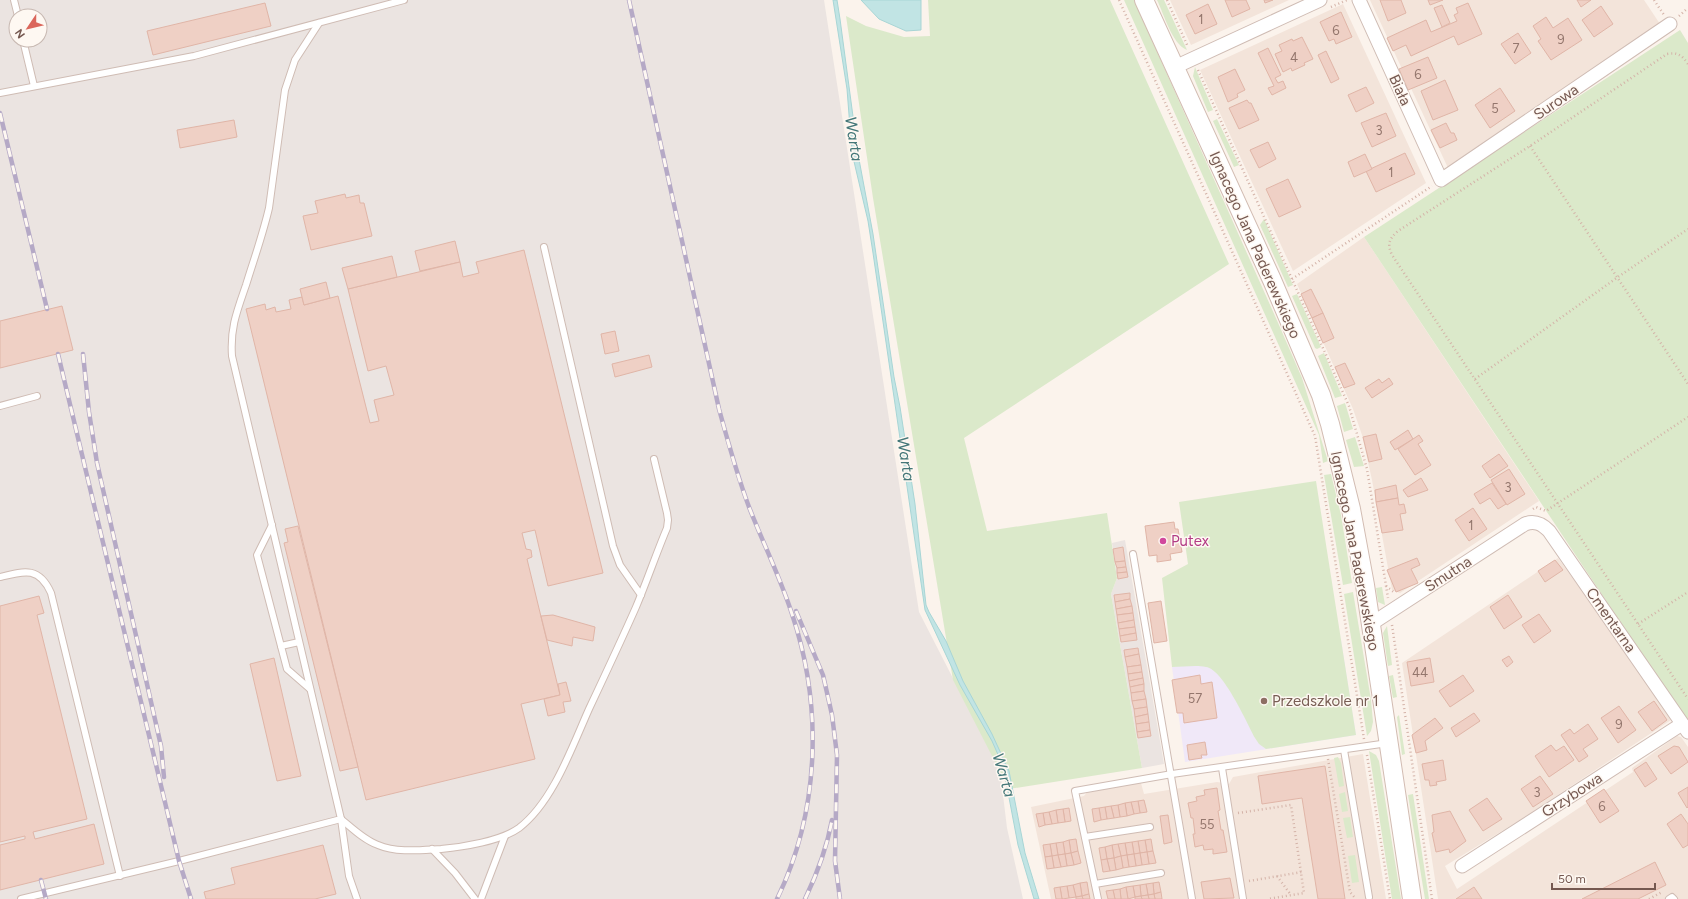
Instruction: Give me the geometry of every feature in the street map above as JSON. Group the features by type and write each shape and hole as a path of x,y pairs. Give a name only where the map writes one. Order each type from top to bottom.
{"main road":[{"name":"Ignacego Jana Paderewskiego","path":"1144,0 1272,280 1321,395 1340,459 1351,509 1371,624 1412,899"}],"street":[{"path":"1175,67 1320,0"},
{"name":"Biała","path":"1359,0 1441,180"},
{"name":"Surowa","path":"1441,180 1670,24"},
{"name":"Cmentarna","path":"1525,524 1536,522 1543,525 1549,531 1685,728"},
{"name":"Smutna","path":"1371,624 1525,524"},
{"name":"Grzybowa","path":"1462,866 1685,728"}],"lane":[{"path":"0,93 194,56 404,0"},
{"path":"319,23 296,60 285,90 269,208 263,231 235,314 232,330 232,356 341,819 349,876 357,899"},
{"path":"25,48 34,86"},
{"path":"544,246 589,448 613,546 620,564 641,595"},
{"path":"0,406 37,396"},
{"path":"341,819 365,838 378,846 393,849 415,850 448,848 497,839 520,827 529,818 551,790 565,763 641,595 667,528 668,520 654,459"},
{"path":"272,526 258,555 287,669 310,689"},
{"path":"1133,554 1172,774 1192,899"},
{"path":"0,577 24,571 34,572 47,583 51,592 120,876"},
{"path":"281,646 299,642"},
{"path":"1098,899 1075,791 1172,774 1388,743"},
{"path":"1344,750 1369,897"},
{"path":"1222,768 1243,899"},
{"path":"21,899 120,876 341,819"},
{"path":"1085,837 1150,827"},
{"path":"481,899 505,836"},
{"path":"432,849 455,872 475,899"},
{"path":"1095,884 1161,873"},
{"path":"1669,899 1672,897 1674,899"}],"path":[{"path":"1119,0 1315,436 1390,899"},
{"path":"1167,0 1189,48"},
{"path":"1688,64 1679,54 1667,54 1530,146 1398,231 1389,241 1388,247 1688,699"},
{"path":"1198,69 1349,406 1367,469 1388,601"},
{"path":"1530,146 1688,384"},
{"path":"1292,279 1441,180"},
{"path":"1476,379 1618,277 1688,229"},
{"path":"1546,511 1688,417"},
{"path":"1638,624 1688,592"},
{"path":"1391,623 1432,899"},
{"path":"1328,758 1350,892 1356,899"},
{"path":"1236,814 1291,805 1304,893 1268,899"},
{"path":"1247,881 1302,872"},
{"path":"1277,876 1291,895"},
{"path":"1649,899 1668,890"}],"shaded area":[{"path":"0,0 824,0 919,612 1000,770 1007,828 1023,899 0,899"},
{"path":"1170,0 1289,0 1191,45"},
{"path":"1370,0 1644,0 1662,27 1448,168"},
{"path":"1343,4 1426,183 1293,271 1200,70"},
{"path":"1364,237 1539,501 1400,593 1392,590 1372,480 1362,435 1353,409 1297,284"},
{"path":"1125,540 1164,764 1142,768 1111,594 1117,578 1112,543"},
{"path":"1558,558 1612,632 1671,720 1523,818 1445,866 1457,889 1633,772 1632,768 1677,736 1681,737 1688,747 1688,899 1438,899 1402,663"},
{"name":"Przedszkole nr 1","path":"1341,640 1356,735 1185,762 1172,667"},
{"path":"1363,754 1386,899 1051,899 1031,807 1084,796 1089,790 1141,783 1144,794 1217,782 1229,784 1233,777"}],"green space":[{"path":"928,0 1110,0 1229,264 964,438 987,531 1107,513 1117,578 1111,594 1142,768 1009,789 953,680 873,198 846,16 866,26 904,37 930,36"},
{"path":"1124,0 1134,0 1279,325 1302,378 1328,461 1323,463 1319,435"},
{"path":"1157,0 1164,0 1187,50 1177,42 1169,28"},
{"path":"1680,30 1688,43 1688,724 1364,237"},
{"path":"1195,67 1213,110 1208,112 1193,76"},
{"path":"1217,119 1239,165 1234,167 1213,121"},
{"path":"1264,219 1293,285 1288,287 1260,225"},
{"path":"1297,294 1321,347 1317,349 1315,348 1292,296"},
{"path":"1324,353 1342,396 1335,398 1318,356"},
{"path":"1345,403 1353,429 1344,432 1337,406"},
{"path":"1355,437 1364,466 1354,467 1346,440"},
{"path":"1331,474 1341,515 1352,583 1343,585 1324,475"},
{"path":"1316,481 1356,735 1266,749 1259,744 1227,686 1213,670 1202,666 1172,667 1162,578 1188,564 1179,502"},
{"path":"1382,587 1385,605 1378,602 1376,588"},
{"path":"1353,592 1371,700 1373,722 1371,731 1367,736 1344,594"},
{"path":"1387,626 1392,665 1388,666 1383,633"},
{"path":"1393,675 1397,697 1393,698 1389,676"},
{"path":"1399,715 1405,754 1402,755 1397,717"},
{"path":"1369,751 1376,755 1379,761 1401,899 1392,899"},
{"path":"1338,757 1341,763 1344,786 1339,787 1334,758"},
{"path":"1345,792 1348,811 1342,812 1339,794"},
{"path":"1413,794 1429,899 1425,899 1408,795"},
{"path":"1350,817 1353,837 1347,838 1343,818"},
{"path":"1355,855 1359,882 1352,883 1348,856"}],"water":[{"name":"Warta","path":"833,0 837,0 858,154 873,234 894,377 915,504 926,605 946,641 963,681 992,734 1009,771 1025,853 1039,899 1034,899 1018,845 1003,766 992,741 960,685 925,610 868,221 852,153 847,89"},
{"path":"861,0 921,0 921,30 906,31 879,19"}],"building":[{"path":"1225,0 1246,0 1250,9 1232,17"},
{"path":"1264,0 1273,0 1265,3"},
{"path":"1380,0 1401,0 1406,13 1388,21"},
{"path":"1428,0 1443,0 1430,5"},
{"path":"1577,0 1591,0 1581,7"},
{"path":"265,3 271,26 153,55 147,31"},
{"path":"1468,3 1482,34 1458,45 1454,36 1411,56 1406,45 1393,51 1387,38 1426,20 1431,32 1457,21 1454,15 1458,13 1456,8"},
{"path":"1208,4 1217,24 1195,34 1186,15"},
{"path":"1442,5 1450,23 1442,27 1434,8"},
{"path":"1601,6 1613,24 1594,37 1582,20"},
{"path":"1341,12 1352,37 1336,44 1334,39 1329,41 1320,22"},
{"path":"1546,17 1553,28 1568,18 1582,40 1551,60 1538,41 1541,39 1533,26"},
{"path":"1518,33 1531,53 1515,64 1501,44"},
{"path":"1302,37 1313,59 1304,63 1305,65 1292,71 1291,68 1283,72 1275,54 1282,51 1279,45 1292,39 1293,41"},
{"path":"1268,48 1281,75 1275,78 1278,83 1283,81 1286,88 1272,95 1268,88 1274,86 1258,53"},
{"path":"1326,51 1339,79 1331,83 1318,55"},
{"path":"1428,57 1437,78 1408,90 1399,69"},
{"path":"1235,69 1245,90 1237,94 1238,97 1228,102 1218,77"},
{"path":"1445,80 1458,110 1433,120 1421,91"},
{"path":"1366,87 1374,103 1356,112 1348,95"},
{"path":"1500,88 1515,111 1490,128 1475,105"},
{"path":"1247,100 1251,103 1259,120 1239,129 1229,108"},
{"path":"1386,113 1396,136 1372,147 1361,123"},
{"path":"234,120 237,137 180,148 177,130"},
{"path":"1446,123 1451,133 1454,133 1457,140 1440,148 1431,130"},
{"path":"1268,142 1276,159 1259,168 1250,150"},
{"path":"1405,153 1415,174 1376,192 1366,171"},
{"path":"1365,154 1372,169 1354,177 1348,162"},
{"path":"1288,179 1301,207 1279,217 1266,189"},
{"path":"345,194 346,198 359,195 360,203 364,203 372,236 311,250 303,216 318,213 315,201"},
{"path":"455,241 460,262 420,271 415,251"},
{"path":"524,250 603,573 548,586 535,530 522,533 526,549 531,550 532,557 527,559 560,695 521,704 535,759 366,800 246,309 265,304 266,310 275,307 276,312 291,309 289,300 302,297 304,305 338,296 370,423 379,421 374,400 394,395 386,366 368,371 348,289 460,262 463,277 479,273 476,262"},
{"path":"392,256 397,277 348,289 342,268"},
{"path":"326,282 330,298 304,305 300,289"},
{"path":"1311,289 1323,313 1312,318 1301,294"},
{"path":"62,306 73,350 0,368 0,321"},
{"path":"1323,313 1334,338 1323,343 1312,318"},
{"path":"615,331 619,351 605,354 601,334"},
{"path":"649,355 652,367 615,377 612,364"},
{"path":"1345,363 1355,384 1344,388 1335,367"},
{"path":"1389,378 1393,384 1372,398 1365,388 1379,379 1382,383"},
{"path":"1408,430 1413,439 1395,450 1390,442"},
{"path":"1376,434 1382,459 1369,462 1363,437"},
{"path":"1419,435 1423,441 1418,444 1431,465 1415,475 1398,449"},
{"path":"1499,454 1508,466 1490,478 1482,466"},
{"path":"1509,469 1525,494 1507,505 1491,480"},
{"path":"1421,478 1428,490 1408,497 1403,490"},
{"path":"1492,483 1506,504 1498,509 1490,498 1480,504 1474,494"},
{"path":"1396,485 1398,498 1376,502 1375,490"},
{"path":"1398,498 1399,505 1404,504 1406,513 1400,514 1403,530 1382,533 1376,502"},
{"path":"1473,508 1487,529 1469,541 1455,520"},
{"name":"Putex","path":"1174,522 1175,529 1178,529 1182,552 1170,554 1171,560 1157,562 1157,555 1149,556 1145,526"},
{"path":"298,526 358,767 340,771 284,543 288,542 285,529"},
{"path":"1123,547 1125,561 1115,562 1113,549"},
{"path":"1417,558 1420,565 1411,569 1418,583 1396,592 1387,570"},
{"path":"1555,560 1563,570 1545,582 1538,571"},
{"path":"1125,561 1126,567 1117,568 1115,562"},
{"path":"1126,567 1127,572 1117,573 1117,568"},
{"path":"1127,572 1128,577 1118,579 1117,573"},
{"path":"1130,593 1130,599 1115,602 1114,595"},
{"path":"1508,595 1522,617 1504,629 1490,607"},
{"path":"39,596 44,613 37,615 87,819 33,832 35,839 94,824 104,864 0,890 0,845 25,839 25,836 0,842 0,606"},
{"path":"1130,599 1132,606 1116,609 1115,602"},
{"path":"1161,601 1167,641 1154,643 1148,603"},
{"path":"1132,606 1133,613 1117,615 1116,609"},
{"path":"1133,613 1134,620 1118,623 1117,615"},
{"path":"1539,614 1551,631 1534,643 1522,625"},
{"path":"553,615 595,627 593,641 573,637 572,646 547,640 541,616"},
{"path":"1134,620 1135,627 1119,629 1118,623"},
{"path":"1135,627 1136,633 1120,636 1119,629"},
{"path":"1136,633 1137,640 1121,642 1120,636"},
{"path":"1138,648 1139,654 1125,657 1124,650"},
{"path":"1139,654 1141,665 1127,667 1125,657"},
{"path":"1509,656 1513,662 1507,667 1502,660"},
{"path":"274,658 301,776 277,781 250,664"},
{"path":"1430,658 1434,682 1411,686 1407,662"},
{"path":"1141,665 1142,672 1128,674 1127,667"},
{"path":"1142,672 1143,678 1129,681 1128,674"},
{"path":"1200,675 1201,684 1212,682 1217,718 1184,723 1183,713 1177,713 1172,680"},
{"path":"1463,675 1474,691 1450,707 1439,691"},
{"path":"1143,678 1144,684 1130,687 1129,681"},
{"path":"566,682 571,701 563,702 565,712 548,716 544,699 560,695 558,684"},
{"path":"1144,684 1144,691 1131,693 1130,687"},
{"path":"1144,691 1146,699 1132,701 1131,693"},
{"path":"1146,699 1147,707 1134,709 1132,701"},
{"path":"1654,701 1667,720 1652,731 1638,712"},
{"path":"1619,706 1636,730 1618,743 1601,718"},
{"path":"1147,707 1148,714 1135,717 1134,709"},
{"path":"1474,713 1480,721 1456,737 1451,728"},
{"path":"1148,714 1149,722 1136,724 1135,717"},
{"path":"1435,718 1443,728 1425,741 1427,750 1416,753 1412,735"},
{"path":"1149,722 1150,730 1137,732 1136,724"},
{"path":"1588,724 1598,739 1583,749 1588,756 1579,762 1561,735 1570,729 1574,734"},
{"path":"1150,730 1151,736 1138,738 1137,732"},
{"path":"1205,742 1207,755 1201,755 1202,758 1189,760 1187,745"},
{"path":"1551,745 1556,751 1564,746 1574,760 1549,777 1535,756"},
{"path":"1674,746 1679,747 1688,762 1671,774 1658,756"},
{"path":"1443,760 1446,780 1436,782 1437,785 1430,786 1429,780 1425,780 1422,764"},
{"path":"1646,762 1657,779 1645,787 1634,770"},
{"path":"1325,766 1345,899 1318,899 1302,798 1262,804 1258,776"},
{"path":"1540,776 1553,794 1533,807 1521,789"},
{"path":"1688,787 1688,807 1687,808 1678,793"},
{"path":"1217,788 1220,810 1218,811 1227,852 1213,854 1213,849 1204,850 1203,845 1195,847 1193,818 1191,818 1188,803 1197,801 1196,797 1205,795 1204,790"},
{"path":"1604,789 1619,811 1600,823 1586,801"},
{"path":"1487,798 1502,819 1483,831 1469,810"},
{"path":"1144,800 1147,812 1140,813 1138,801"},
{"path":"1138,801 1140,813 1134,814 1131,802"},
{"path":"1131,802 1134,814 1127,816 1125,803"},
{"path":"1125,803 1127,816 1120,817 1118,805"},
{"path":"1118,805 1120,817 1114,818 1111,806"},
{"path":"1111,806 1114,818 1107,819 1105,807"},
{"path":"1105,807 1107,819 1101,820 1099,808"},
{"path":"1069,808 1071,821 1065,822 1063,809"},
{"path":"1099,808 1101,820 1094,822 1092,809"},
{"path":"1063,809 1065,822 1058,823 1056,810"},
{"path":"1056,810 1058,823 1052,824 1049,812"},
{"path":"1450,811 1466,841 1450,853 1449,849 1436,852 1432,833 1434,832 1432,815"},
{"path":"1049,812 1052,824 1045,825 1043,813"},
{"path":"1043,813 1045,825 1039,827 1036,814"},
{"path":"1681,814 1688,824 1688,845 1683,848 1667,824"},
{"path":"1168,815 1172,842 1164,844 1160,816"},
{"path":"1076,839 1078,851 1071,853 1069,840"},
{"path":"1151,839 1153,851 1147,852 1145,840"},
{"path":"1069,840 1071,853 1065,854 1063,842"},
{"path":"1145,840 1147,852 1140,853 1138,841"},
{"path":"1138,841 1140,853 1134,854 1132,842"},
{"path":"1063,842 1065,854 1058,855 1056,843"},
{"path":"1132,842 1134,854 1127,855 1125,843"},
{"path":"1056,843 1058,855 1052,856 1050,844"},
{"path":"1125,843 1127,855 1121,856 1118,844"},
{"path":"1050,844 1052,856 1045,857 1043,845"},
{"path":"1118,844 1121,856 1114,858 1112,845"},
{"path":"323,845 336,894 315,899 206,899 204,892 235,884 231,868"},
{"path":"1112,845 1114,858 1107,859 1105,847"},
{"path":"1105,847 1107,859 1101,860 1099,848"},
{"path":"1078,851 1081,863 1074,865 1071,853"},
{"path":"1153,851 1156,863 1149,864 1147,852"},
{"path":"1147,852 1149,864 1142,865 1140,853"},
{"path":"1071,853 1074,865 1067,866 1065,854"},
{"path":"1140,853 1142,865 1136,866 1134,854"},
{"path":"1065,854 1067,866 1061,867 1058,855"},
{"path":"1134,854 1136,866 1129,867 1127,855"},
{"path":"1058,855 1061,867 1054,868 1052,856"},
{"path":"1127,855 1129,867 1123,868 1121,856"},
{"path":"1052,856 1054,868 1047,869 1045,857"},
{"path":"1121,856 1123,868 1116,870 1114,858"},
{"path":"1114,858 1116,870 1110,871 1107,859"},
{"path":"1107,859 1110,871 1103,872 1101,860"},
{"path":"1655,862 1666,885 1638,899 1582,899"},
{"path":"1230,878 1234,898 1204,899 1201,882"},
{"path":"1087,882 1089,894 1082,896 1080,883"},
{"path":"1159,882 1161,892 1154,894 1153,883"},
{"path":"1080,883 1082,896 1076,897 1073,885"},
{"path":"1153,883 1154,894 1148,895 1146,884"},
{"path":"1146,884 1148,895 1141,896 1140,885"},
{"path":"1073,885 1076,897 1069,898 1067,886"},
{"path":"1140,885 1141,896 1135,897 1133,886"},
{"path":"1067,886 1069,898 1062,899 1060,887"},
{"path":"1133,886 1135,897 1128,899 1126,887"},
{"path":"1060,887 1062,899 1056,899 1054,888"},
{"path":"1126,887 1128,899 1121,899 1120,889"},
{"path":"1474,887 1482,899 1456,899"},
{"path":"1120,889 1121,899 1115,899 1113,890"},
{"path":"1113,890 1115,899 1108,899 1106,891"},
{"path":"1161,892 1162,899 1155,899 1154,894"},
{"path":"1089,894 1090,899 1083,899 1082,896"},
{"path":"1154,894 1155,899 1149,899 1148,895"},
{"path":"1148,895 1149,899 1142,899 1141,896"},
{"path":"1082,896 1083,899 1076,899 1076,897"},
{"path":"1141,896 1142,899 1135,899 1135,897"}],"railway":[{"path":"629,0 719,409 745,495 792,614 802,649 809,685 812,721 812,758 809,794 802,830 791,865 777,899"},
{"path":"0,113 47,309"},
{"path":"58,354 179,861 191,899"},
{"path":"83,354 89,412 97,463 161,746 164,777"},
{"path":"796,611 823,675 832,715 837,755 835,861 840,899"},
{"path":"805,899 821,860 832,820"},
{"path":"41,880 46,899"}],"place":[{"name":"Putex","path":"1163,541"},
{"name":"Przedszkole nr 1","path":"1264,701"}]}
